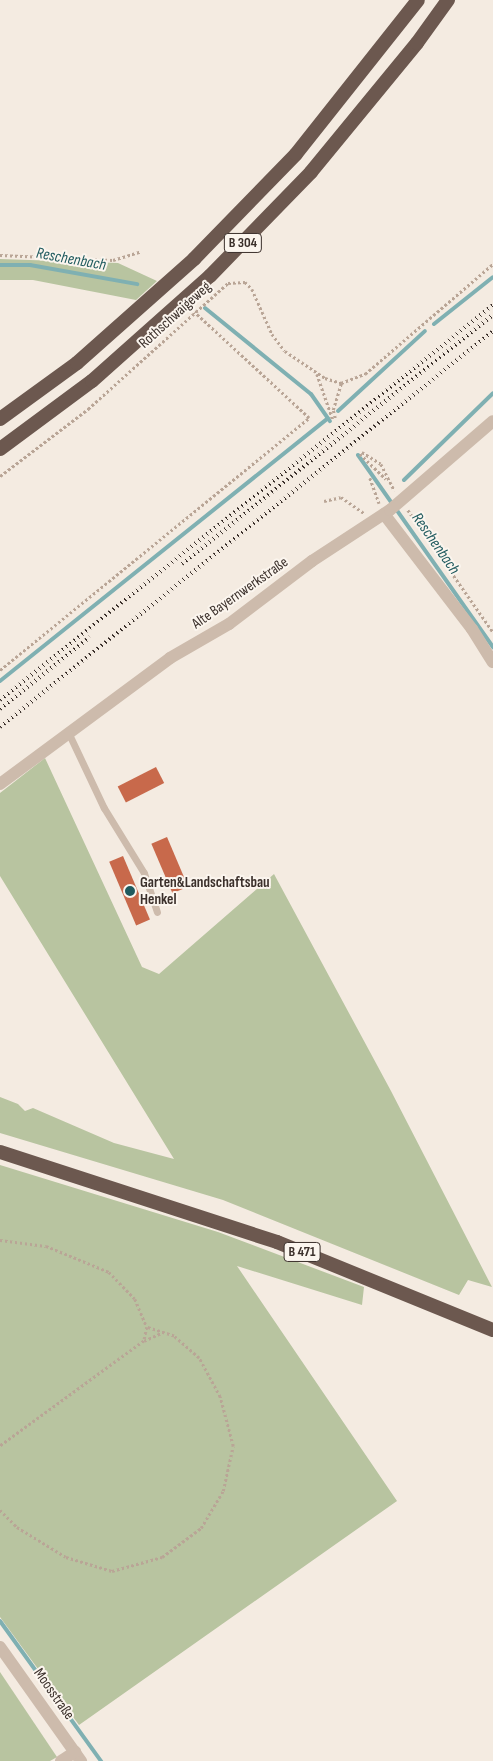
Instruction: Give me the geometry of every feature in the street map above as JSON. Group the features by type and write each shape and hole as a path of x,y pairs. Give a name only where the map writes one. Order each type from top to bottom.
{"highway":[{"name":"B 304","path":"0,419 76,363 194,258 296,154 418,0"},
{"name":"B 304","path":"0,449 92,381 210,276 311,172 417,43 448,0"},
{"name":"B 471","path":"0,1152 277,1242 493,1330"}],"street":[{"name":"Alte Bayernwerkstraße","path":"0,784 170,658 228,624 312,561 383,515 402,501 493,421"},
{"path":"383,515 472,630 493,662"},
{"name":"Moosstraße","path":"0,1647 78,1756"},
{"path":"61,1761 78,1756"}],"lane":[{"path":"68,732 104,808 144,873 157,912"}],"path":[{"path":"0,255 113,260 140,252"},
{"path":"317,373 334,419 333,410 341,383 365,374 493,264"},
{"name":"Rothschwaigeweg","path":"0,476 88,409 228,283 245,282 258,295 272,334 285,351 317,373 341,383"},
{"path":"0,670 309,418 194,312"},
{"path":"361,453 381,464 389,482 361,453"},
{"path":"370,478 383,515"},
{"path":"324,501 341,497 383,515"},
{"path":"402,501 493,632"},
{"path":"0,1240 46,1246 109,1272 135,1299 147,1327 144,1342"},
{"path":"0,1510 17,1527 66,1557 112,1572 162,1557 201,1528 222,1491 233,1446 220,1397 199,1358 174,1336 147,1327"},
{"path":"0,1446 144,1342 163,1332"}],"green space":[{"path":"0,259 118,263 157,281 136,300 33,280 0,280"},
{"path":"45,758 142,967 159,974 274,874 391,1091 492,1287 468,1280 459,1295 223,1200 0,1133 0,1097 18,1104 25,1111 33,1108 114,1143 174,1159 0,876 0,793"},
{"path":"0,1165 218,1232 364,1287 362,1305 237,1266 397,1501 79,1725 0,1617"},
{"path":"0,1672 57,1757 50,1761 0,1761"}],"building":[{"path":"156,767 164,783 126,803 118,787"},
{"path":"167,837 188,887 172,893 151,844"},
{"name":"Garten&Landschaftsbau Henkel","path":"123,856 150,920 136,925 109,862"}],"waterway":[{"name":"Reschenbach","path":"0,265 30,265 137,284"},
{"path":"434,324 493,277"},
{"name":"Reschenbach","path":"205,308 311,394 330,421"},
{"path":"338,411 425,331"},
{"path":"404,480 493,393"},
{"path":"0,681 328,418"},
{"name":"Reschenbach","path":"358,455 493,647"},
{"path":"0,1621 101,1761"}],"railway":[{"path":"0,700 493,305"},
{"path":"182,564 493,315"},
{"path":"0,727 493,331"},
{"path":"0,709 90,637"}],"place":[{"name":"Garten&Landschaftsbau Henkel","path":"130,891"}]}
